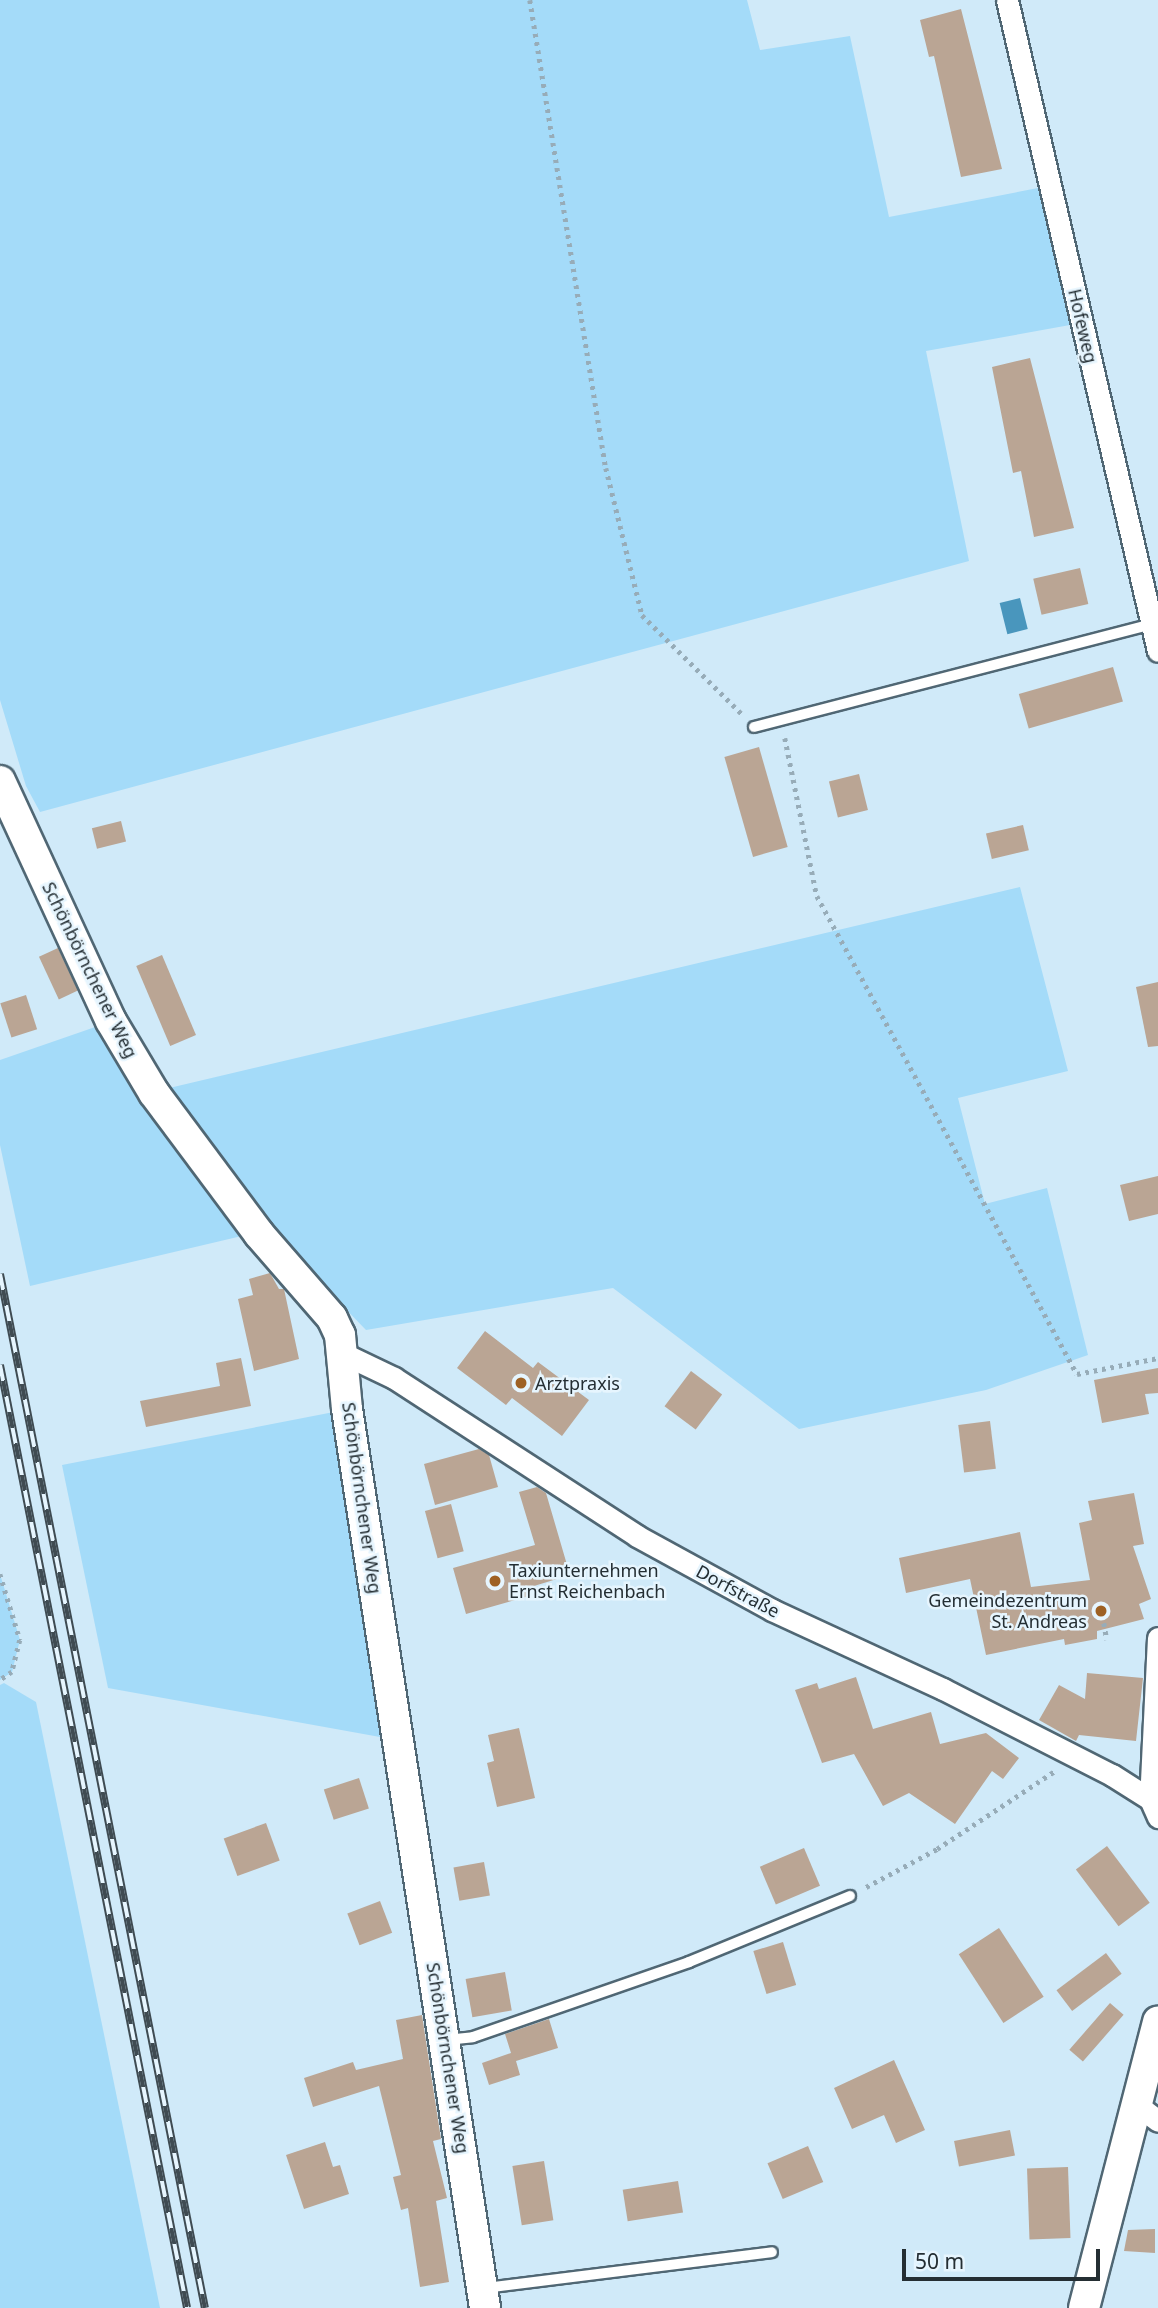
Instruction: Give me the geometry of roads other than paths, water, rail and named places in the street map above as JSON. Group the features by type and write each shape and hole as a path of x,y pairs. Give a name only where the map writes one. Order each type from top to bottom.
{"street":[{"name":"Hofeweg","path":"1007,0 1158,652"},
{"name":"Schönbörnchener Weg","path":"0,781 111,1021 147,1081 258,1234 332,1318 344,1353 347,1409 484,2298"},
{"name":"Dorfstraße","path":"344,1353 394,1378 637,1536 772,1610 1076,1757 1154,1808"},
{"path":"1154,1808 1158,1639"},
{"path":"1084,2308 1147,2113 1158,2021"}],"lane":[{"path":"754,727 1151,624"},
{"path":"446,2040 473,2037 689,1962 850,1896"},
{"path":"484,2298 772,2252"}],"railway":[{"path":"0,1274 205,2308"},
{"path":"0,1365 187,2308"}],"place":[{"name":"Arztpraxis","path":"521,1383"},
{"name":"Taxiunternehmen Ernst Reichenbach","path":"495,1581"},
{"name":"Gemeindezentrum St. Andreas","path":"1101,1611"}]}
